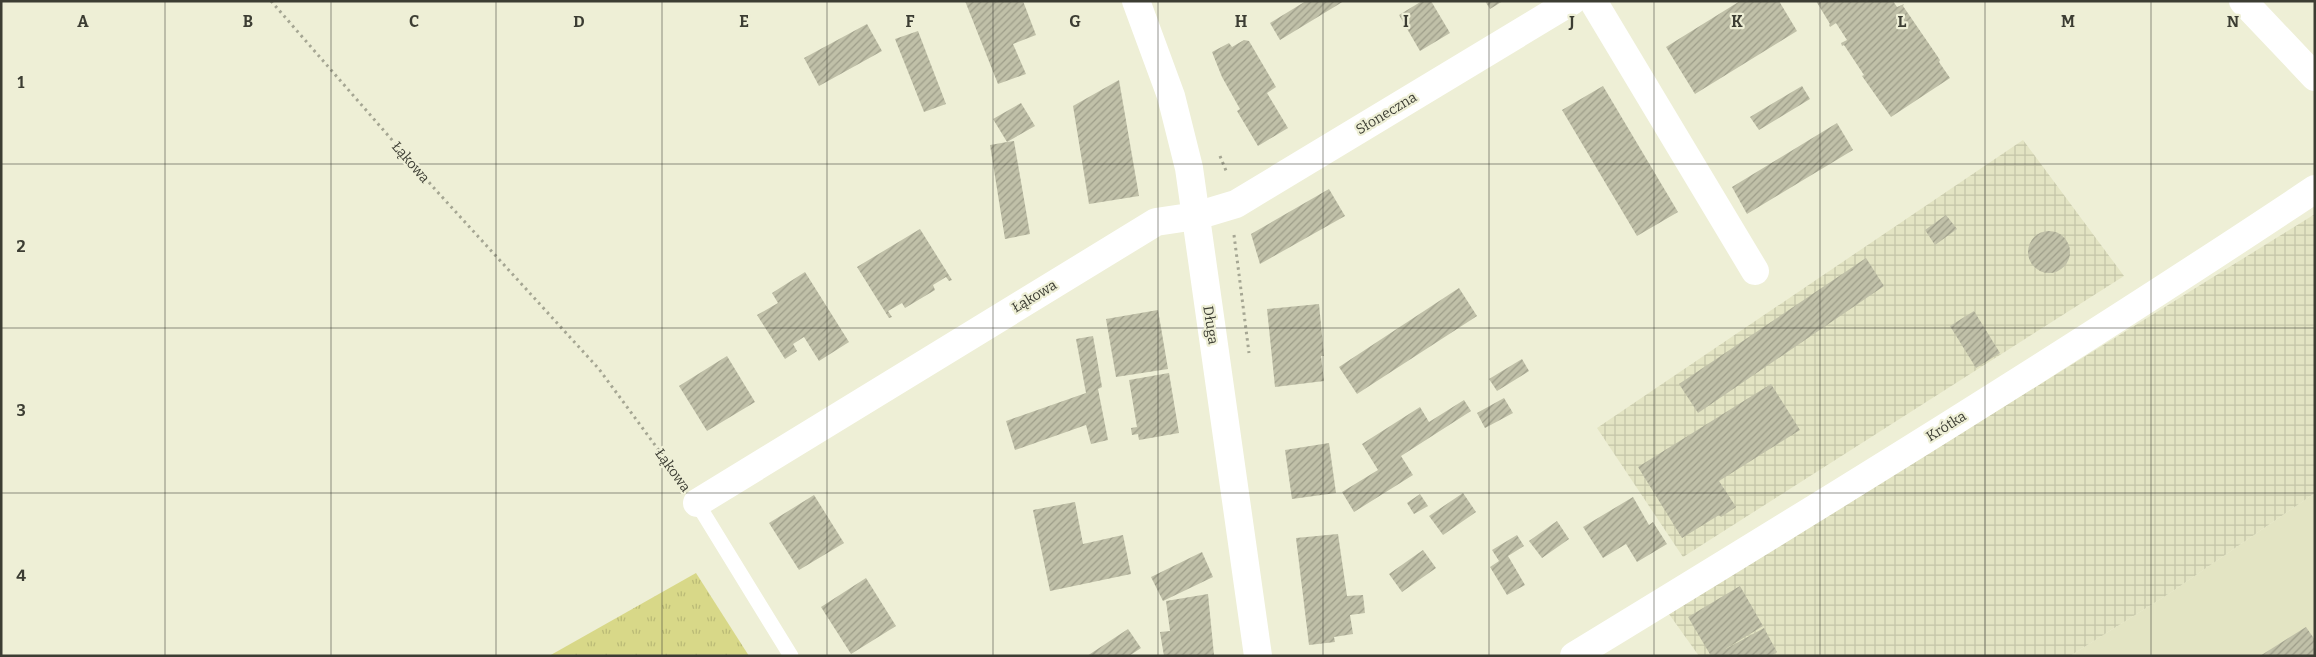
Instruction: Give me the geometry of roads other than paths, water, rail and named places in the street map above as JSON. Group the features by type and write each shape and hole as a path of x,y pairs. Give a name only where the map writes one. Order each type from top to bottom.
{"street":[{"name":"Długa","path":"1136,1 1171,96 1181,130 1196,216 1258,656"},
{"name":"Słoneczna","path":"1196,216 1236,204 1572,1"},
{"path":"1593,1 1756,271"},
{"path":"2243,1 2315,77"},
{"name":"Krótka","path":"1574,656 2157,294 2315,189"},
{"name":"Łąkowa","path":"697,503 1156,222 1196,216"}],"lane":[{"path":"697,503 791,656"}]}
